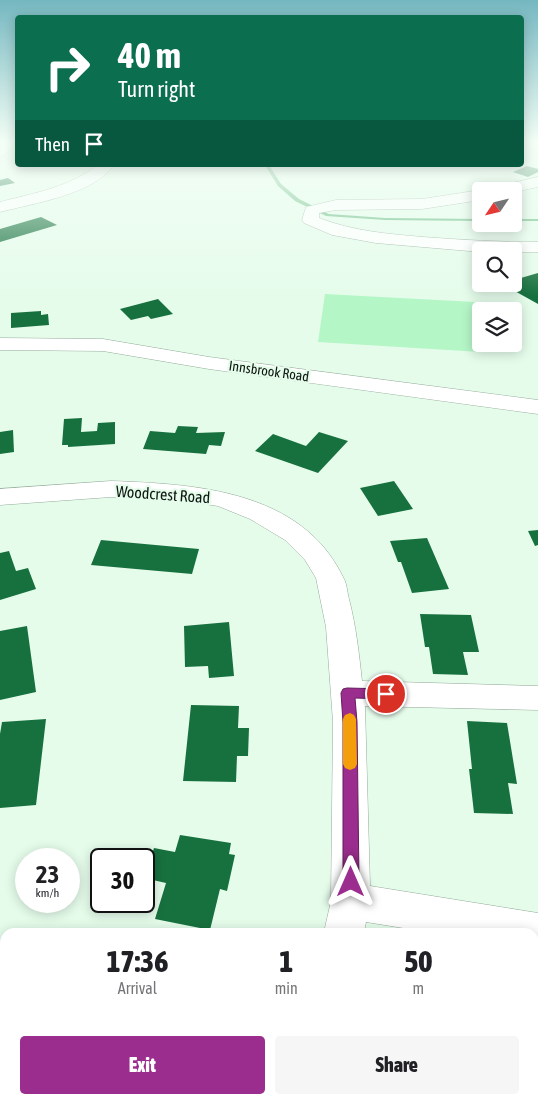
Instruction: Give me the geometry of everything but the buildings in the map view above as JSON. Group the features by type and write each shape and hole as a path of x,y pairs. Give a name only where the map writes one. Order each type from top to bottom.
{"street":[{"path":"0,206 56,192"},
{"path":"472,196 422,204 336,204 317,209 310,220 338,231 399,239 486,247 538,247"},
{"path":"399,239 426,234 486,231 538,236"},
{"name":"Innsbrook Road","path":"0,344 103,345 209,363 538,407"},
{"name":"Woodcrest Road","path":"0,497 111,489 172,491 224,499 259,513 295,534 315,554 330,578 341,627 350,722 348,917"},
{"path":"347,693 538,698"},
{"path":"348,917 487,928"}],"green space":[{"path":"325,294 475,302 472,302 472,352 318,342"}],"waterway":[{"path":"288,192 297,200 328,215 385,219 472,220"},
{"path":"522,220 538,220"}],"slow traffic":[{"path":"350,719 350,764"}],"route":[{"path":"351,882 350,722 347,693 386,694"}]}
